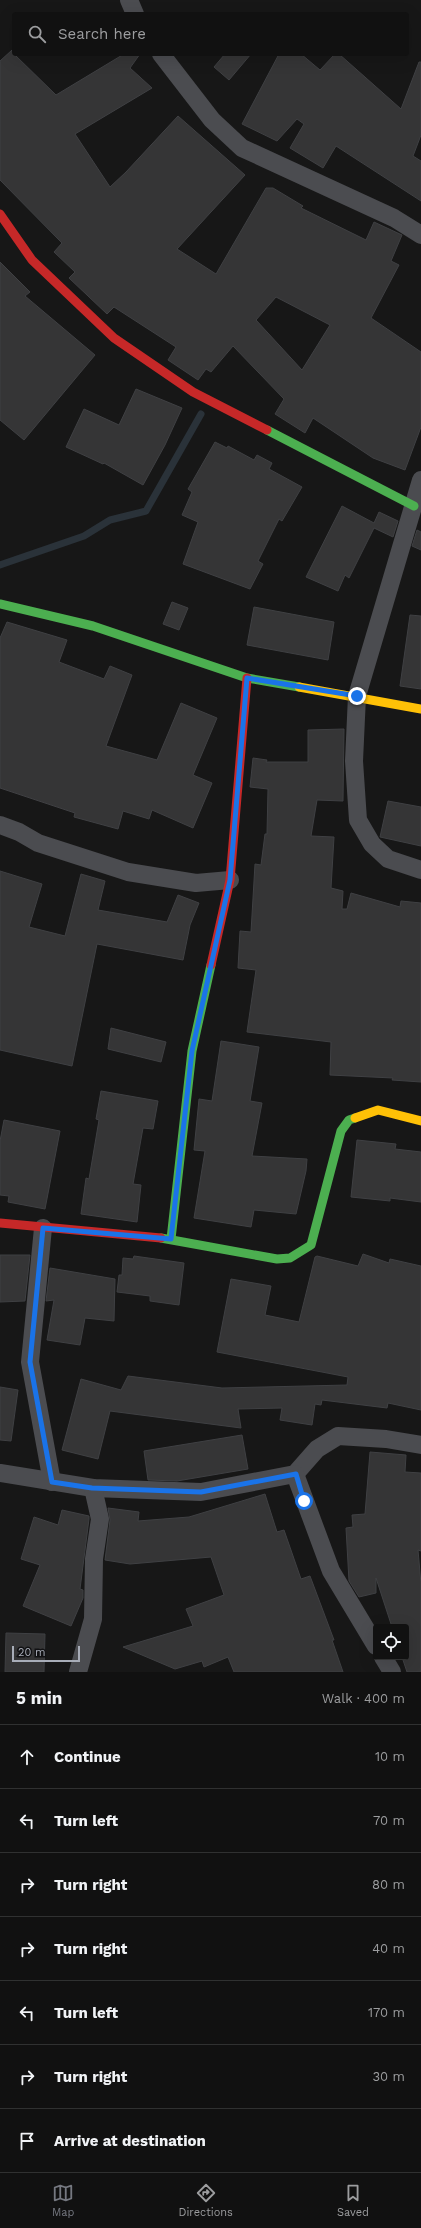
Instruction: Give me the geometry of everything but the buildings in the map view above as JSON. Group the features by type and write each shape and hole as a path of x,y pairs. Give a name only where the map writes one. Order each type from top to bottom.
{"street":[{"path":"129,0 134,12"},
{"path":"163,56 212,120 242,148 394,218 421,235"},
{"path":"0,214 32,260 114,338 193,392 414,506"},
{"path":"421,480 357,696 354,761 358,820 372,844 388,859 421,870"},
{"path":"0,604 93,626 247,678 357,696 421,709"},
{"path":"171,1239 192,1051 230,880 247,678"},
{"path":"0,825 19,832 38,843 128,872 196,883 230,880"},
{"path":"0,1223 171,1239 277,1259 290,1258 311,1245 342,1131 349,1120 378,1110 421,1121"},
{"path":"43,1228 30,1362 52,1482"},
{"path":"0,1473 92,1488 201,1492 296,1474 317,1449 338,1436 386,1439 421,1445"},
{"path":"296,1474 331,1571 373,1641"},
{"path":"78,1672 93,1619 94,1559 100,1519 92,1488"},
{"path":"385,1660 392,1672"}],"waterway":[{"path":"0,565 84,536 110,520 146,511 201,414"}],"traffic: fast":[{"path":"267,430 414,506"},
{"path":"0,604 93,626 247,678 299,687"},
{"path":"171,1239 192,1051 211,965"},
{"path":"161,1238 277,1259 290,1258 311,1245 341,1131 349,1120 355,1118"}],"traffic: slow":[{"path":"299,687 421,709"},
{"path":"355,1118 378,1110 421,1121"}],"traffic: jam":[{"path":"0,214 32,260 114,338 193,392 267,430"},
{"path":"211,965 230,880 247,678"},
{"path":"0,1223 161,1238"}],"route":[{"path":"304,1501 296,1474 201,1492 92,1488 52,1482 33,1387 30,1362 43,1228 171,1239 192,1051 230,880 247,678 357,696"}]}
